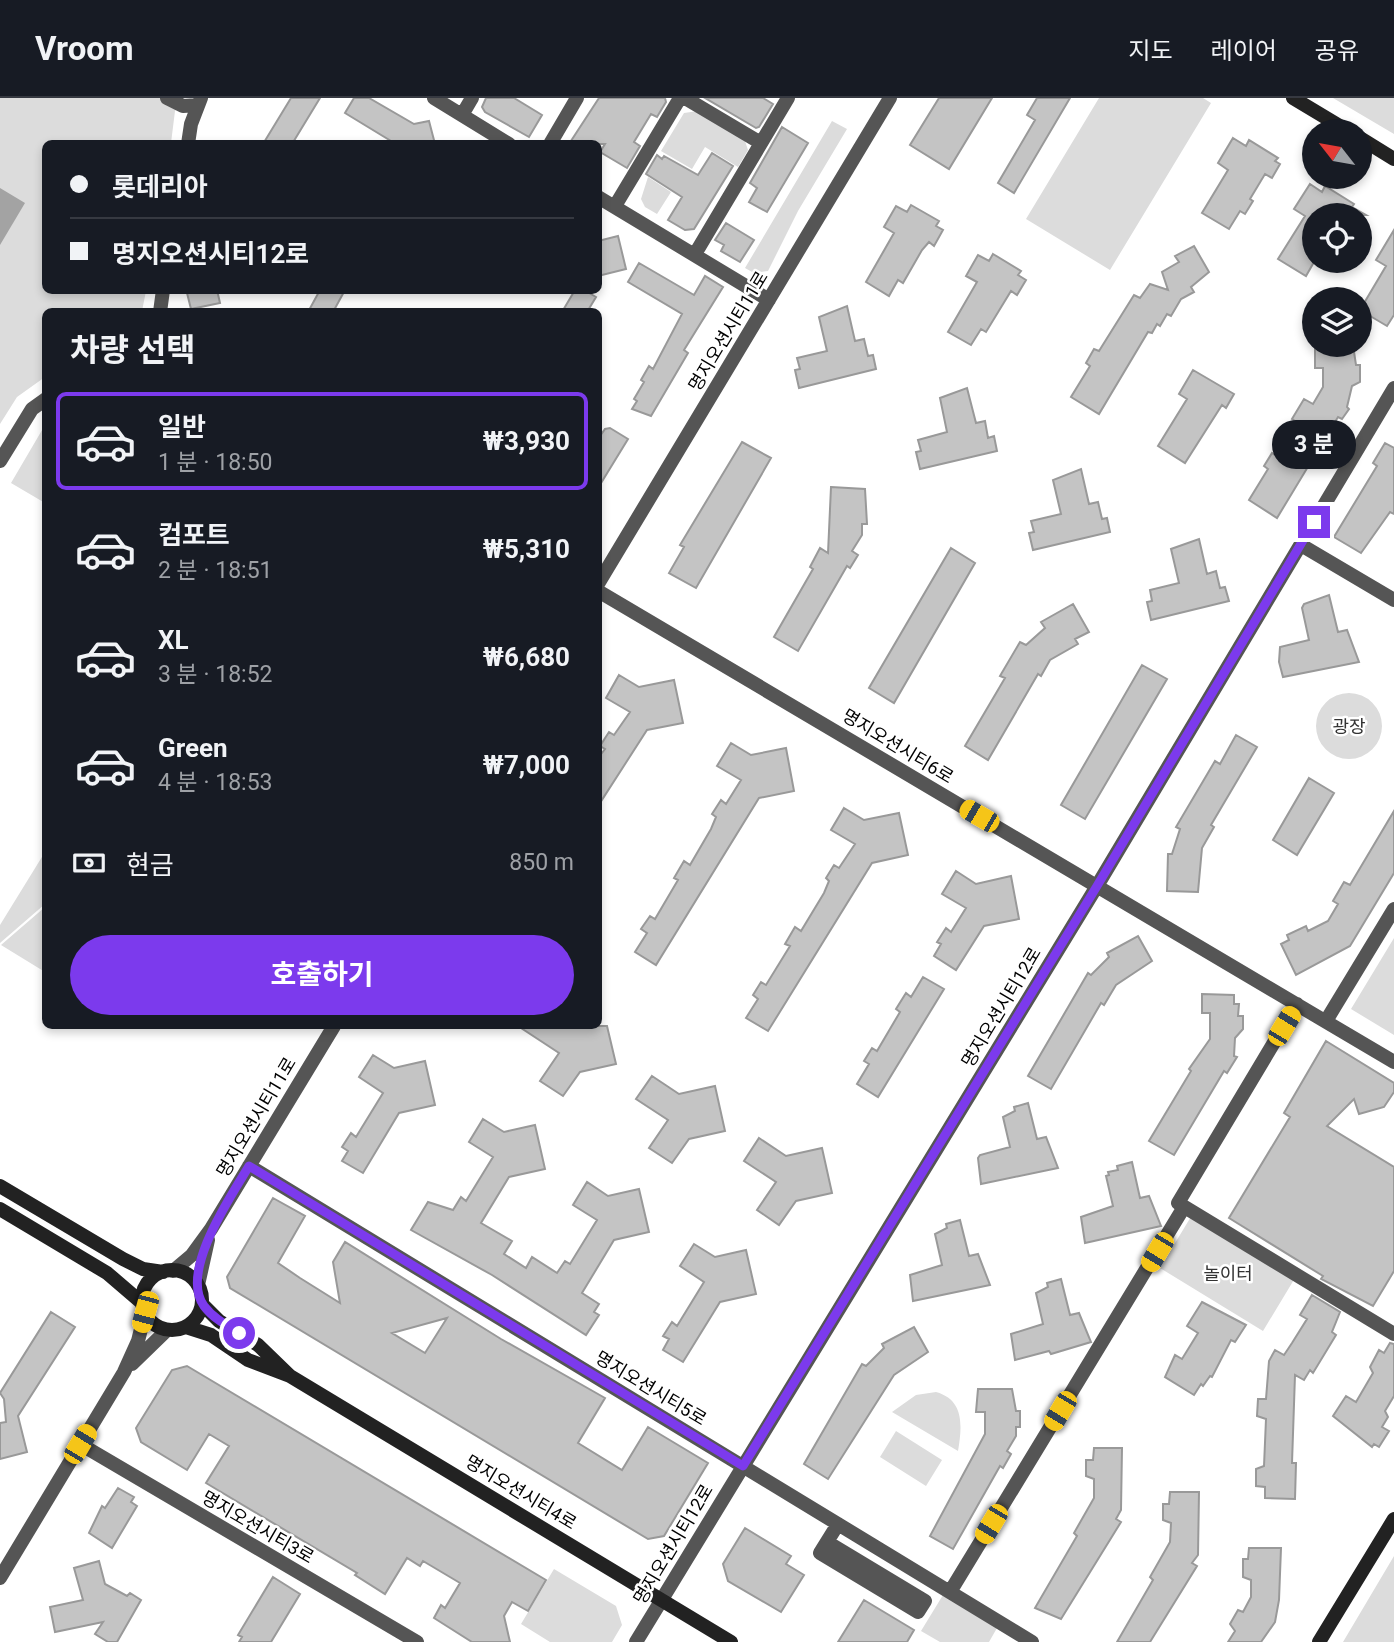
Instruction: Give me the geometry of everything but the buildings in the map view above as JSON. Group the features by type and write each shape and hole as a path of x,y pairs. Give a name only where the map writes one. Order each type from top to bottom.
{"main road":[{"path":"1293,98 1328,119"},
{"path":"1372,145 1394,159"},
{"path":"0,1186 143,1269 182,1272 198,1285 202,1304 219,1321 258,1345 290,1376"},
{"path":"0,1209 107,1273 144,1308 158,1327 167,1330 186,1327 211,1335 247,1360 290,1376"},
{"path":"144,1308 147,1284 168,1271"},
{"path":"186,1327 194,1321 202,1304"},
{"name":"명지오션시티4로","path":"290,1376 732,1642"},
{"path":"1319,1642 1394,1518"}],"street":[{"path":"167,98 183,106 200,101"},
{"path":"434,98 503,140"},
{"path":"462,115 472,98"},
{"path":"552,140 577,98"},
{"path":"614,206 680,98"},
{"path":"685,98 761,143"},
{"name":"명지오션시티11로","path":"602,576 890,98"},
{"path":"695,254 761,143 782,100"},
{"path":"189,140 200,101"},
{"path":"602,199 769,300"},
{"name":"명지오션시티12로","path":"636,1642 1097,886 1394,388"},
{"path":"0,461 32,410 42,402"},
{"path":"1301,545 1394,600"},
{"name":"명지오션시티6로","path":"602,593 1394,1062"},
{"path":"1326,1021 1394,909"},
{"path":"1297,1004 1178,1203 1394,1334"},
{"name":"명지오션시티11로","path":"211,1229 332,1029"},
{"name":"명지오션시티5로","path":"249,1166 1032,1642"},
{"path":"950,1592 1184,1207"},
{"path":"168,1271 192,1255 211,1229"},
{"path":"198,1285 211,1229"},
{"path":"0,1578 124,1372 138,1341 144,1308"},
{"path":"124,1372 167,1330"},
{"name":"명지오션시티3로","path":"80,1444 417,1642"},
{"path":"827,1542 925,1601 919,1612 820,1553 838,1524"}],"green space":[{"path":"0,98 183,98 175,111 171,140 42,140 42,294 145,294 143,308 42,308 42,379 17,397 0,424"},
{"path":"1099,98 1203,98 1211,103 1110,270 1026,219"},
{"path":"1333,98 1394,98 1394,134"},
{"path":"698,111 744,138 748,150 738,167 705,147 692,169 661,151 684,113"},
{"path":"832,121 847,129 798,211 768,271 754,273 745,268"},
{"path":"648,177 671,192 657,214 645,207 641,199"},
{"path":"42,430 42,501 11,483"},
{"name":"광장","path":"1355,693 1373,702 1380,713 1380,739 1373,750 1362,757 1343,759 1325,750 1318,739 1316,720 1325,702 1336,695"},
{"path":"42,857 42,907 0,943 0,925"},
{"path":"42,910 42,970 1,945"},
{"path":"1394,938 1394,1035 1351,1009"},
{"name":"놀이터","path":"1192,1215 1295,1278 1263,1331 1160,1268"},
{"path":"936,1392 952,1401 957,1408 960,1424 958,1451 892,1412 916,1395"},
{"path":"896,1431 942,1460 926,1486 880,1457"},
{"path":"1394,1556 1394,1642 1343,1642"},
{"path":"554,1569 616,1606 622,1625 612,1642 550,1642 521,1624"},
{"path":"943,1595 997,1628 989,1642 940,1642 921,1631"}],"shaded area":[{"path":"0,188 25,203 0,245"}],"route":[{"path":"239,1333 219,1321 202,1304 198,1285 211,1229 249,1166 743,1466 1097,886 1314,522"}]}
